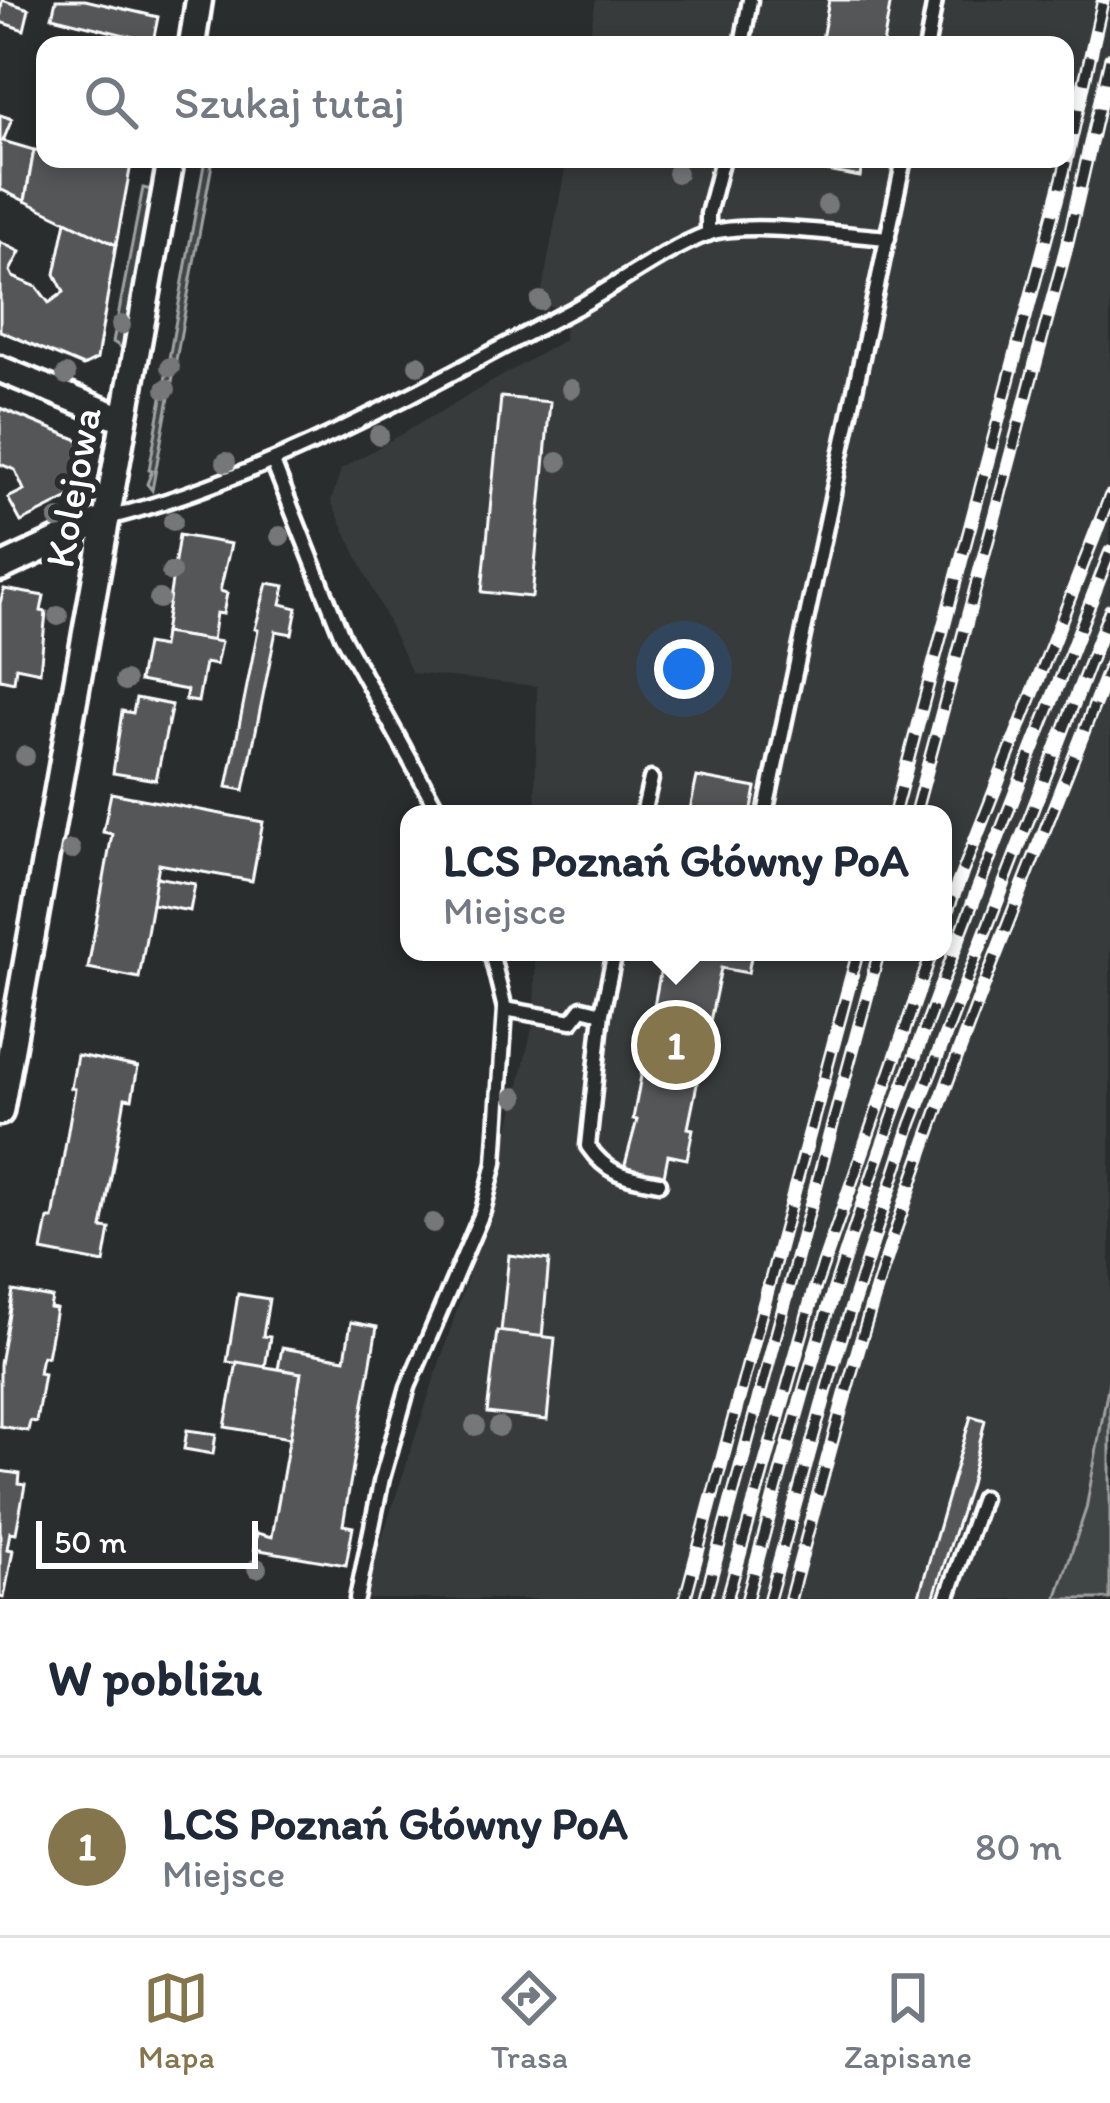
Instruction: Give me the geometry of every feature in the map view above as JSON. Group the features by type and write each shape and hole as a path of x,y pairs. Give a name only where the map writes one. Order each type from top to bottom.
{"street":[{"path":"194,36 200,0"},
{"name":"Kolejowa","path":"0,1112 169,168"},
{"path":"0,369 123,418"},
{"path":"0,568 107,518"}],"lane":[{"path":"744,36 750,0"},
{"path":"929,36 935,0"},
{"path":"708,234 720,168"},
{"path":"767,805 902,168"},
{"path":"107,518 159,505 273,462 708,234 737,229 888,238"},
{"path":"273,462 342,636 435,805"},
{"path":"645,805 651,778"},
{"path":"357,1599 382,1478 408,1387 482,1210 495,1163 505,1009 493,961"},
{"path":"613,961 602,1013 588,1146 603,1168 616,1175 659,1183"},
{"path":"505,1009 572,1021 582,1008 602,1013"},
{"path":"947,1599 982,1498"}],"shaded area":[{"path":"596,0 1110,0 1110,1599 362,1599 470,1270 505,1147 535,1015 535,961 952,961 952,805 535,805 537,686 412,673 331,501 341,469 564,340 565,313 540,301 565,168 1074,168 1074,36 590,36"},
{"path":"203,168 211,168 152,490 147,484"},
{"path":"143,188 152,190 124,349 113,342"},
{"path":"1110,1376 1110,1599 1056,1599 1086,1509"}],"building":[{"path":"2,0 29,9 24,30 0,22"},
{"path":"56,0 85,0 158,17 154,36 129,36 52,17"},
{"path":"829,0 891,0 885,36 823,36"},
{"path":"0,115 12,119 3,141 34,150 25,201 0,189"},
{"path":"34,150 36,168 130,168 116,245 25,201"},
{"path":"811,168 862,168 860,177"},
{"path":"66,221 116,245 97,359 83,366 0,331 0,242 20,252 10,271 13,277 37,287 49,303 64,292 55,274"},
{"path":"501,397 550,402 532,597 482,592"},
{"path":"0,408 81,441 71,497 21,522 8,498 24,490 15,470 0,464"},
{"path":"179,535 231,544 220,591 227,593 223,614 216,613 212,641 164,633"},
{"path":"267,583 285,586 281,604 297,608 292,634 276,631 244,790 227,787"},
{"path":"4,589 44,596 41,611 46,612 40,672 16,667 14,682 0,679"},
{"path":"164,633 221,642 216,665 205,663 198,702 185,700 187,690 139,681 146,644 162,647"},
{"path":"136,698 172,705 156,780 113,773 122,711 133,713"},
{"path":"697,777 756,788 753,805 691,805"},
{"path":"111,793 263,822 252,881 159,864 139,978 88,968 112,834 103,832"},
{"path":"156,877 195,884 190,911 152,904"},
{"path":"662,961 750,961 748,973 721,968 688,1128 693,1129 687,1159 668,1155 664,1176 624,1168 637,1120 633,1119"},
{"path":"77,1055 138,1067 132,1099 125,1098 102,1228 110,1229 104,1263 42,1251 48,1219 53,1219"},
{"path":"509,1255 549,1260 542,1337 501,1332"},
{"path":"13,1291 52,1298 50,1308 56,1309 47,1357 42,1356 39,1373 44,1374 36,1422 30,1421 28,1431 0,1426 0,1364"},
{"path":"238,1294 269,1299 263,1336 270,1337 265,1367 227,1362"},
{"path":"351,1322 377,1327 343,1525 353,1527 346,1565 254,1549 257,1533 272,1537 301,1373 278,1369 282,1348 345,1359"},
{"path":"497,1331 555,1338 547,1420 487,1413"},
{"path":"237,1362 301,1373 290,1438 225,1427"},
{"path":"971,1416 985,1420 970,1484 933,1599 918,1599"},
{"path":"187,1430 216,1434 213,1454 184,1449"},
{"path":"0,1471 20,1474 19,1484 25,1485 16,1533 10,1532 7,1549 13,1550 4,1598 0,1597"}],"railway":[{"path":"1074,128 1103,0"},
{"path":"917,805 1066,249 1110,59"},
{"path":"896,805 1065,168"},
{"path":"952,899 1110,496"},
{"path":"952,958 1110,552"},
{"path":"769,1599 836,1355 911,1124 1110,610"},
{"path":"790,1599 856,1356 902,1212 976,1006 1110,665"},
{"path":"685,1599 856,961"},
{"path":"705,1599 877,961"},
{"path":"727,1599 814,1291 929,961"},
{"path":"747,1599 833,1293 951,961"}],"place":[{"name":"LCS Poznań Główny PoA","path":"676,1045"}]}
